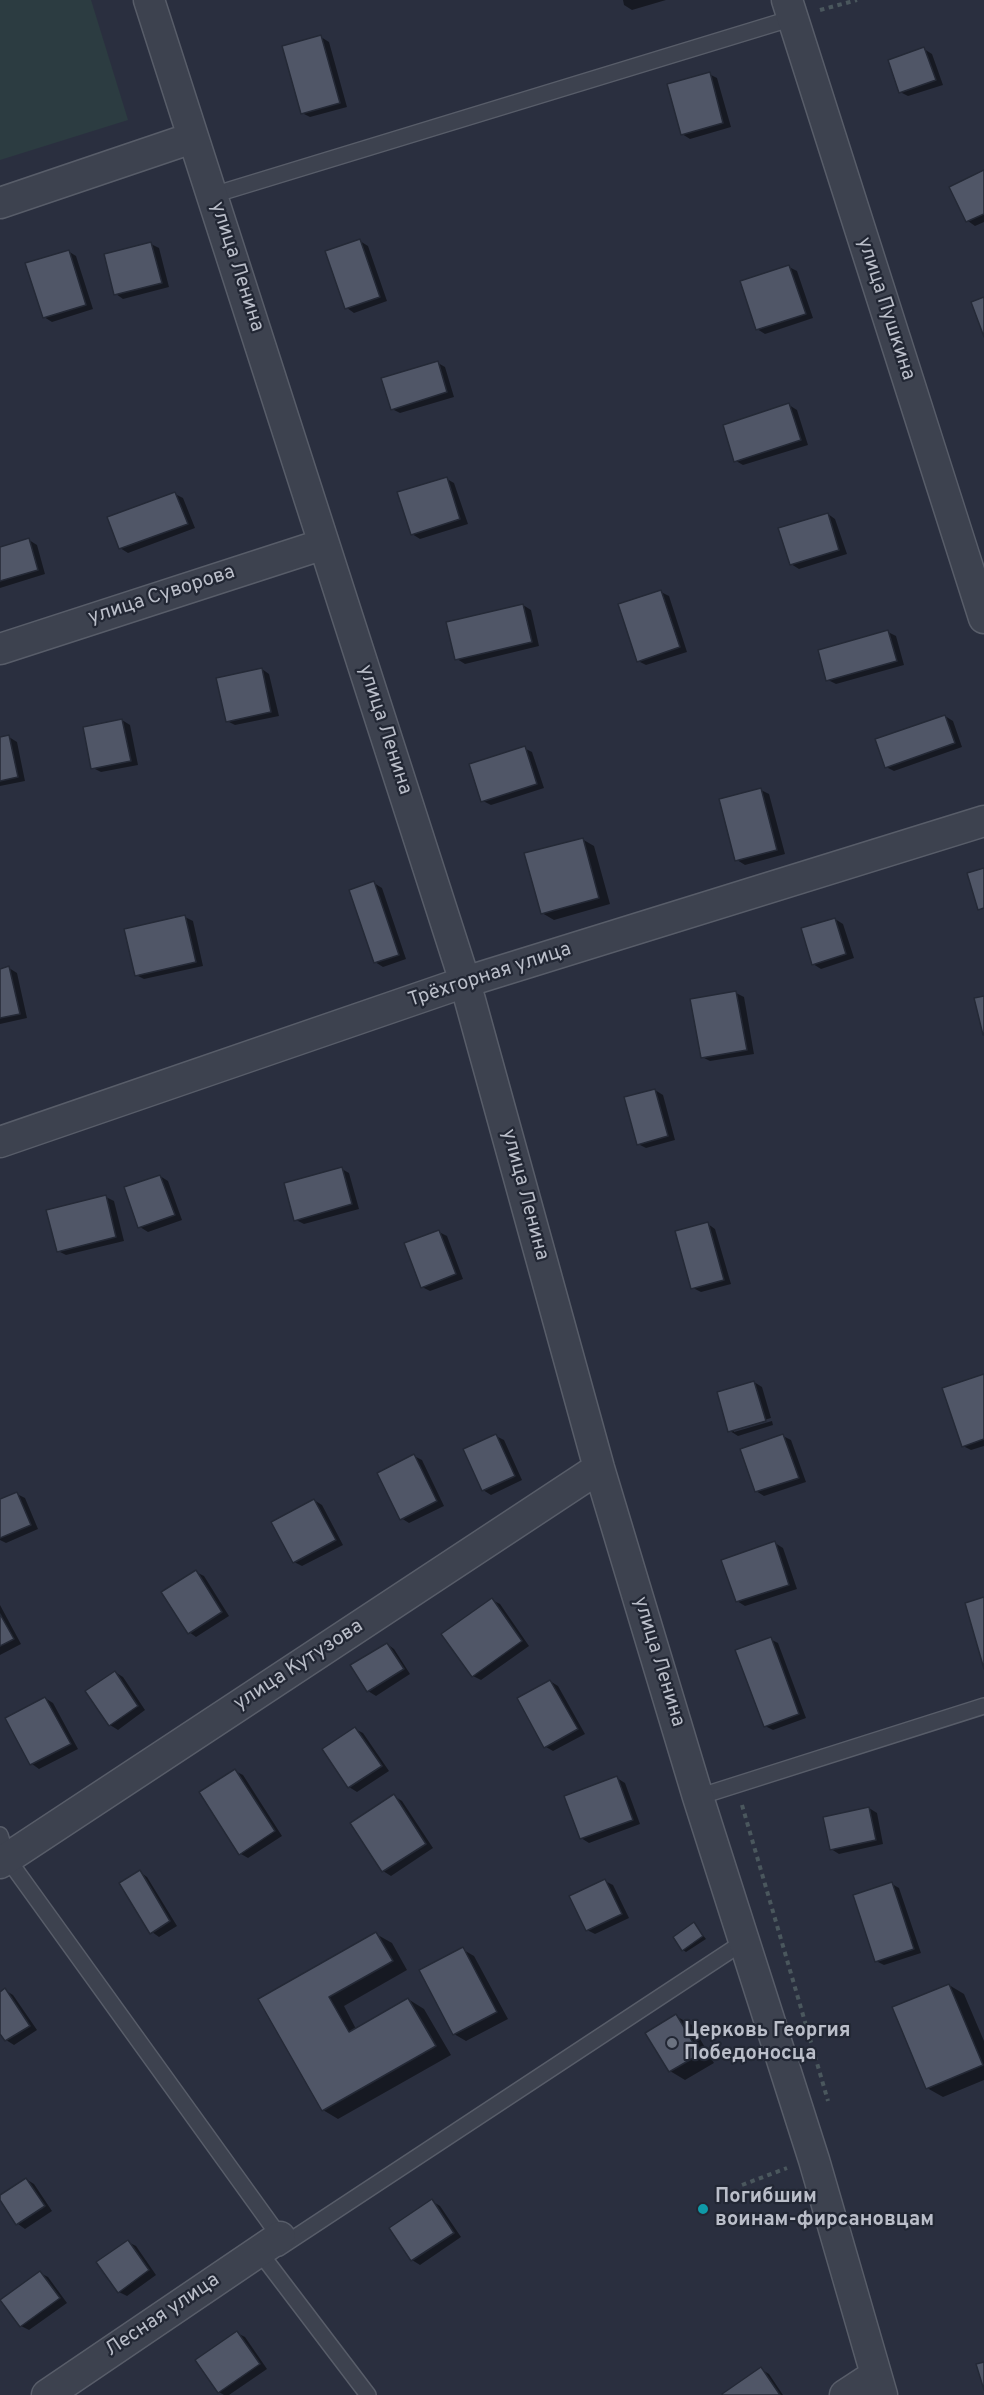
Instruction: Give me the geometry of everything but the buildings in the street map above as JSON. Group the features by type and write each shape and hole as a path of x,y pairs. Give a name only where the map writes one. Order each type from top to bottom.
{"street":[{"name":"улица Ленина","path":"149,0 465,982 599,1468 698,1797 746,1941 814,2160 878,2385"},
{"name":"улица Пушкина","path":"790,9 984,618"},
{"path":"0,203 192,138"},
{"name":"улица Суворова","path":"0,649 324,544"},
{"name":"Трёхгорная улица","path":"0,1142 465,982 984,821"},
{"name":"улица Кутузова","path":"2,1852 599,1468"},
{"name":"Лесная улица","path":"46,2395 272,2247"},
{"path":"845,2395 878,2385"}],"lane":[{"path":"213,195 790,9"},
{"path":"698,1797 984,1706"},
{"path":"2,1852 272,2247 368,2395"},
{"path":"272,2247 746,1941"}],"path":[{"path":"790,9 857,0"},
{"path":"736,1785 830,2107"},
{"path":"742,2186 814,2160"}],"shaded area":[{"path":"0,0 91,0 128,120 0,160"}],"place":[{"name":"Церковь Георгия Победоносца","path":"672,2043"},
{"name":"Погибшим воинам-фирсановцам","path":"703,2209"}]}
